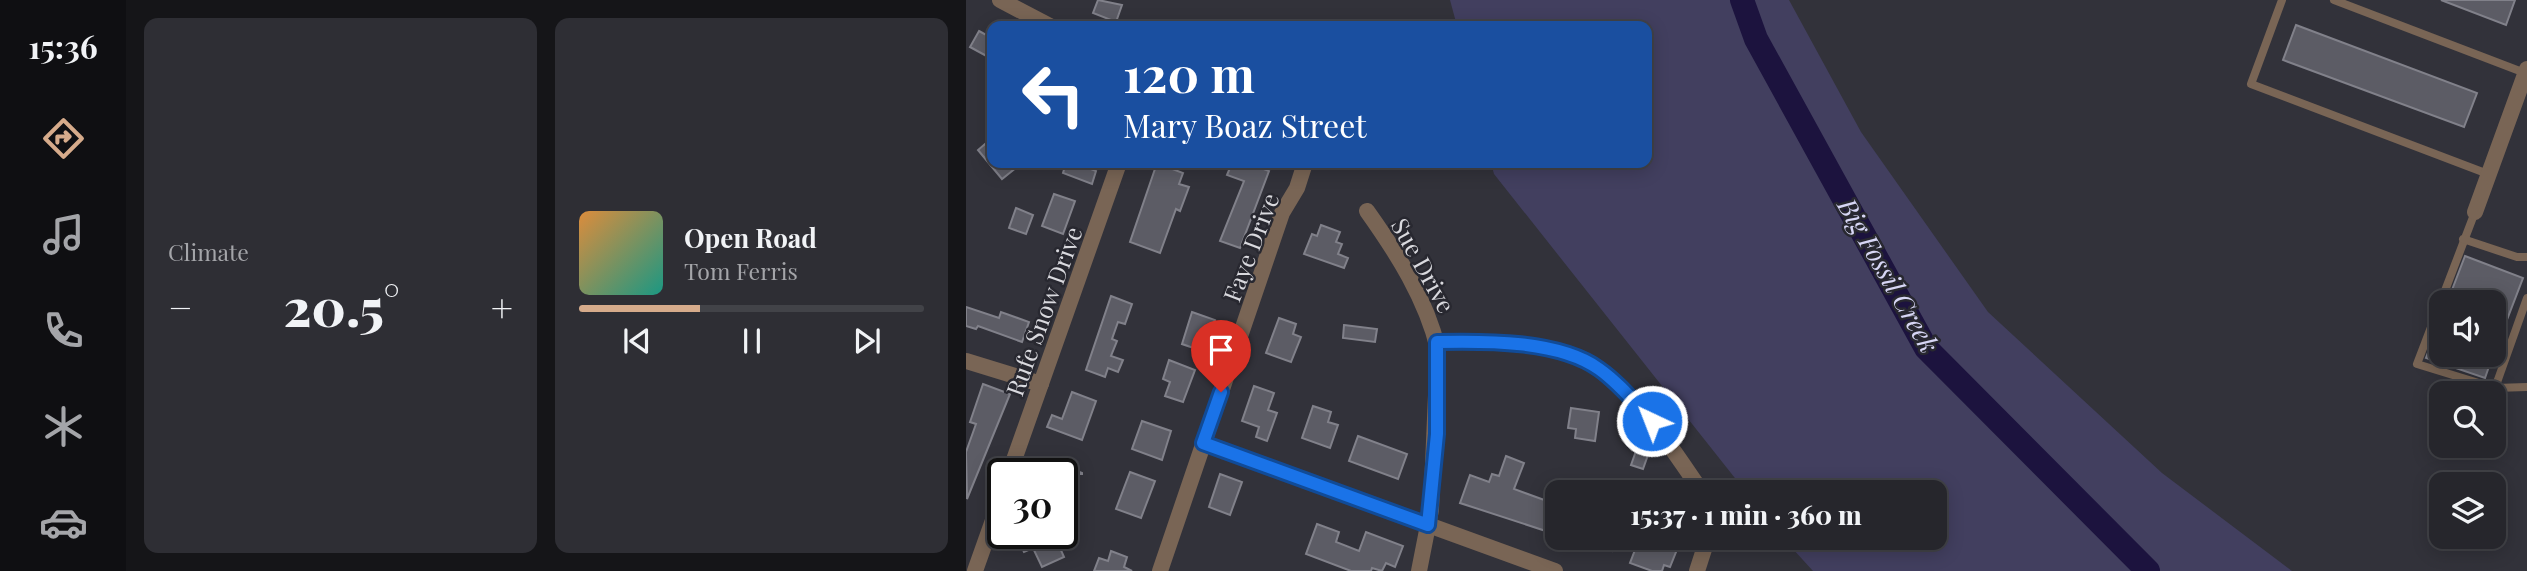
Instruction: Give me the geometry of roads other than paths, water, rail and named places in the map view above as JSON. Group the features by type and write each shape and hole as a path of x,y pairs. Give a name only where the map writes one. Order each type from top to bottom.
{"street":[{"path":"1000,0 1040,21"},
{"path":"2474,212 2526,71"},
{"name":"Rufe Snow Drive","path":"1015,458 1117,168"},
{"name":"Faye Drive","path":"1160,571 1282,214 1303,170"},
{"name":"Sue Drive","path":"1367,211 1396,251 1437,342"},
{"path":"1419,571 1428,525 1437,434 1437,342 1548,348 1597,368 1652,421 1694,480"},
{"path":"966,361 1041,384"},
{"path":"1203,443 1555,571"},
{"path":"975,571 987,537"},
{"path":"1697,571 1704,550"}],"lane":[{"path":"2282,0 2251,84 2488,174"},
{"path":"2334,0 2526,71"},
{"path":"2472,381 2417,364 2474,212"},
{"path":"2463,239 2517,257 2527,257"},
{"path":"2497,381 2527,298"},
{"path":"2506,388 2527,387"}],"waterway":[{"name":"Big Fossil Creek","path":"1742,0 1756,39 1926,348 2148,571"}]}
